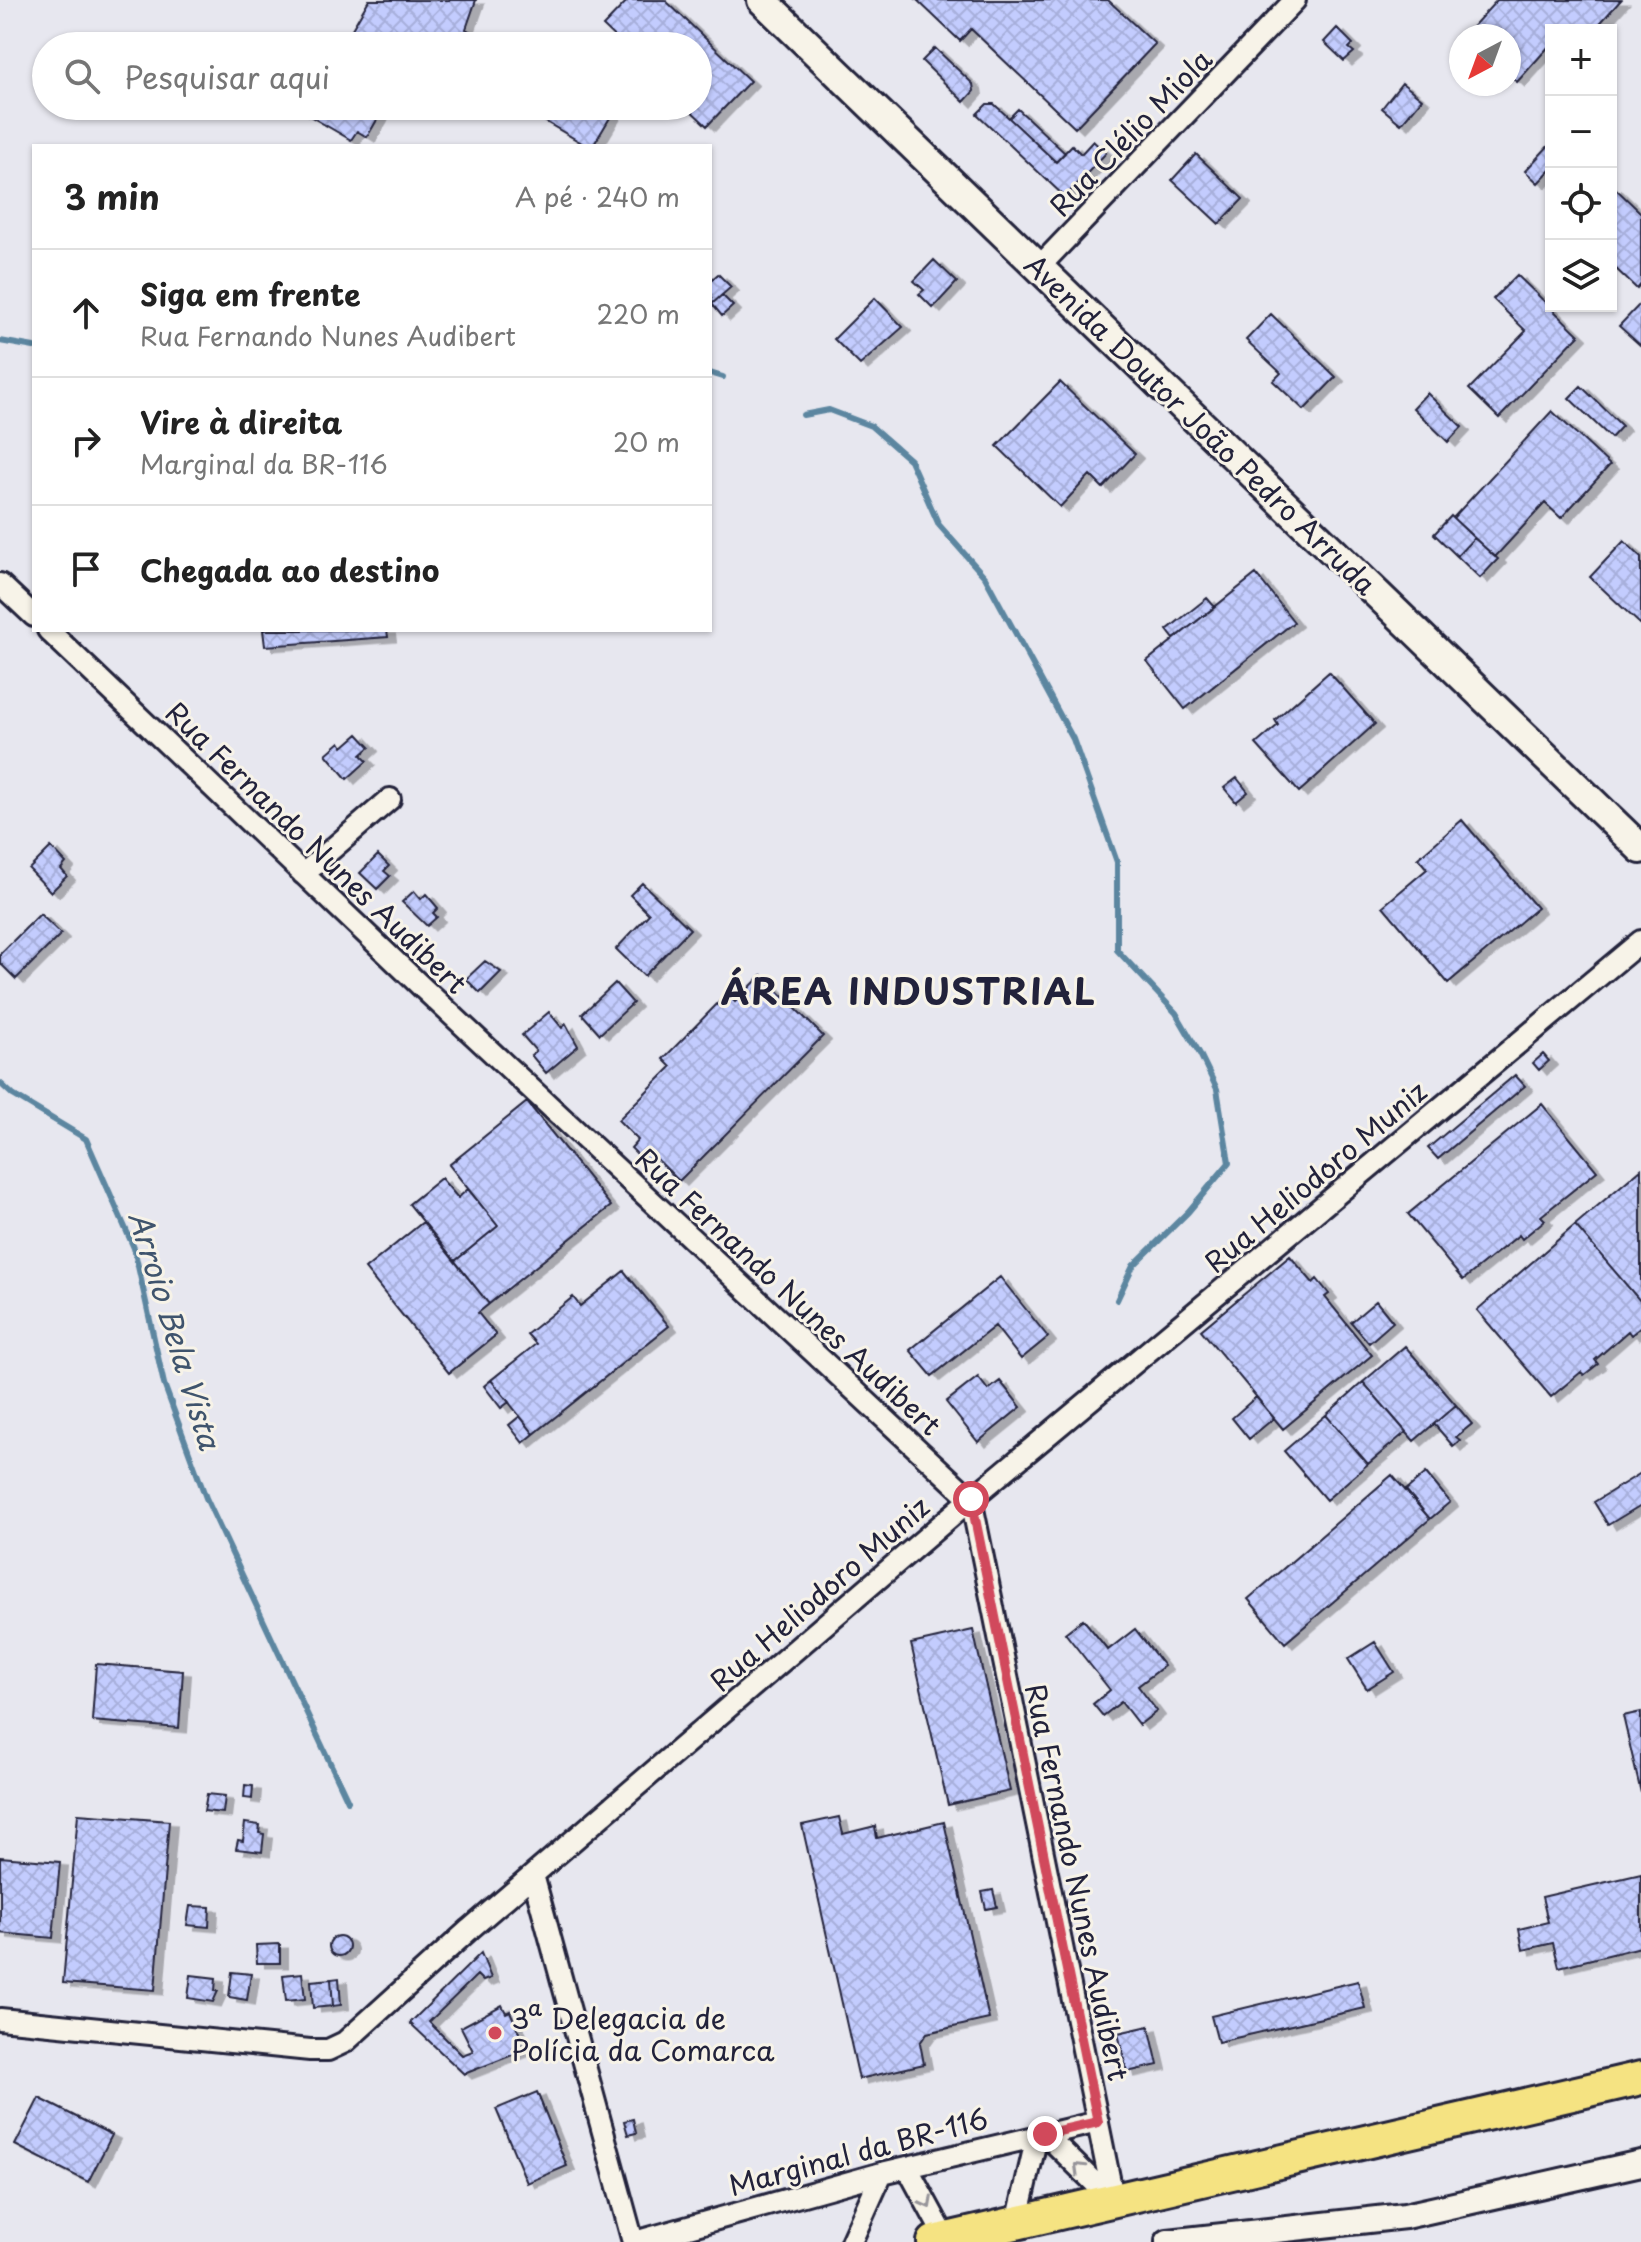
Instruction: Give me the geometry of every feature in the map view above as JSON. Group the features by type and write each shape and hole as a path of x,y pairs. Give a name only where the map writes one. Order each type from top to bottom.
{"highway":[{"path":"940,2241 1641,2078"}],"main road":[{"name":"Avenida Doutor João Pedro Arruda","path":"762,0 1641,849"}],"street":[{"name":"Rua Clélio Miola","path":"1039,267 1295,0"},
{"path":"0,584 32,614"},
{"name":"Rua Fernando Nunes Audibert","path":"50,632 303,874 971,1499 1114,2202"},
{"path":"303,874 390,799"},
{"name":"Rua Heliodoro Muniz","path":"0,2019 328,2050 363,2030 533,1875 971,1499 1641,941"},
{"path":"533,1875 634,2242"},
{"name":"Marginal da BR-116","path":"634,2242 882,2173 1098,2122"},
{"path":"1017,2223 1041,2135 1114,2202"},
{"path":"1168,2242 1405,2216 1641,2163"},
{"path":"907,2167 940,2241"},
{"path":"851,2242 882,2173"}],"building":[{"path":"369,0 476,0 466,29 471,32 350,32"},
{"path":"628,0 665,0 699,32 609,32 603,26"},
{"path":"917,0 1108,0 1155,44 1075,128 971,29 960,41"},
{"path":"1497,0 1621,0 1599,24 1545,24 1545,51 1521,78 1521,24 1475,24"},
{"path":"1337,28 1353,44 1349,48 1354,52 1344,61 1324,42"},
{"path":"712,45 750,81 707,126 701,120 712,120"},
{"path":"935,48 973,84 974,91 964,102 922,61"},
{"path":"1402,83 1422,99 1401,124 1382,108"},
{"path":"987,104 994,104 1056,162 1072,145 1081,154 1093,141 1106,153 1065,197 977,114"},
{"path":"1018,109 1065,153 1056,162 1009,118"},
{"path":"317,120 377,120 367,137 357,131 351,140"},
{"path":"543,120 609,120 594,144 584,144"},
{"path":"1545,149 1545,175 1538,183 1525,171"},
{"path":"1196,154 1243,199 1219,224 1172,180"},
{"path":"1617,190 1641,213 1641,284 1637,289 1617,270"},
{"path":"934,260 957,282 933,308 919,294 924,290 914,281"},
{"path":"718,274 731,287 712,304 712,279"},
{"path":"1517,275 1545,302 1545,312 1555,312 1579,335 1499,418 1469,389 1526,331 1493,299"},
{"path":"722,295 733,306 722,316 712,304"},
{"path":"875,298 903,327 860,365 834,339"},
{"path":"1641,303 1641,346 1619,326"},
{"path":"1271,314 1336,377 1304,410 1273,381 1281,373 1246,340"},
{"path":"1060,382 1135,454 1103,488 1090,475 1060,507 997,446"},
{"path":"1581,386 1622,426 1611,438 1569,398"},
{"path":"1427,393 1462,427 1448,442 1413,408"},
{"path":"1552,411 1610,465 1561,518 1545,503 1495,557 1453,518"},
{"path":"1451,516 1474,538 1457,556 1434,534"},
{"path":"1474,538 1498,559 1480,578 1457,556"},
{"path":"1624,541 1641,557 1641,625 1590,577"},
{"path":"1256,574 1294,622 1185,709 1147,661"},
{"path":"1207,598 1215,607 1174,639 1167,630"},
{"path":"263,632 387,632 388,637 265,646"},
{"path":"1329,672 1375,724 1299,792 1256,744 1278,725 1275,720"},
{"path":"358,734 370,747 361,755 367,761 347,779 326,754 340,742 343,747"},
{"path":"1237,778 1248,792 1236,802 1224,788"},
{"path":"1462,820 1537,908 1448,983 1383,906 1427,869 1418,858"},
{"path":"51,847 66,863 61,869 67,876 51,892 29,869"},
{"path":"378,855 389,866 384,871 390,876 377,889 360,873"},
{"path":"642,883 690,929 644,976 616,949 649,914 630,895"},
{"path":"414,891 421,899 426,894 438,908 433,913 437,917 427,926 402,902"},
{"path":"40,914 61,934 16,979 0,963 0,954"},
{"path":"485,961 501,972 480,993 466,979"},
{"path":"762,975 823,1036 679,1181 653,1155 645,1162 631,1148 638,1140 618,1120 671,1067 663,1059 727,994 735,1002"},
{"path":"615,983 633,1003 600,1034 582,1014"},
{"path":"549,1012 562,1028 566,1024 578,1046 546,1073 531,1055 536,1051 522,1035"},
{"path":"1543,1054 1549,1061 1539,1070 1533,1063"},
{"path":"1515,1075 1525,1086 1438,1159 1428,1148"},
{"path":"527,1102 611,1206 489,1304 455,1261 498,1226 449,1165"},
{"path":"1542,1104 1597,1171 1541,1216 1545,1220 1522,1239 1519,1235 1463,1280 1408,1214"},
{"path":"1641,1169 1641,1302 1575,1225"},
{"path":"441,1178 458,1198 468,1189 498,1226 455,1261 409,1204"},
{"path":"423,1222 489,1304 478,1313 496,1335 449,1373 365,1269"},
{"path":"1575,1225 1641,1302 1641,1327 1631,1335 1628,1331 1595,1360 1598,1364 1584,1375 1581,1372 1551,1397 1477,1310"},
{"path":"1290,1256 1313,1283 1317,1279 1329,1294 1325,1297 1372,1355 1283,1429 1201,1330"},
{"path":"624,1271 669,1326 534,1434 491,1380 536,1344 527,1334 573,1297 580,1306"},
{"path":"1000,1277 1048,1337 1021,1359 995,1326 932,1376 910,1350"},
{"path":"1376,1301 1393,1322 1369,1343 1351,1322"},
{"path":"1405,1346 1456,1405 1414,1441 1363,1382"},
{"path":"978,1377 988,1390 1000,1381 1021,1407 978,1442 946,1402"},
{"path":"491,1380 509,1402 501,1408 484,1386"},
{"path":"1363,1382 1406,1432 1368,1464 1326,1415"},
{"path":"1256,1397 1274,1418 1249,1439 1232,1418"},
{"path":"1456,1405 1472,1424 1456,1437 1460,1440 1453,1446 1434,1424"},
{"path":"1326,1415 1368,1464 1326,1500 1284,1451"},
{"path":"520,1416 534,1434 523,1443 509,1425"},
{"path":"1426,1473 1450,1502 1430,1519 1406,1490"},
{"path":"1641,1473 1641,1505 1608,1525 1594,1502"},
{"path":"1392,1475 1430,1519 1285,1643 1248,1599"},
{"path":"1083,1619 1108,1650 1135,1629 1164,1666 1138,1686 1157,1711 1139,1725 1121,1702 1103,1716 1093,1704 1110,1690 1065,1633"},
{"path":"973,1630 1010,1791 948,1805 911,1644"},
{"path":"1375,1642 1394,1672 1367,1689 1348,1659"},
{"path":"96,1664 183,1671 179,1728 92,1721"},
{"path":"1641,1712 1641,1793 1623,1716"},
{"path":"245,1785 253,1786 252,1799 244,1798"},
{"path":"207,1794 225,1796 223,1813 204,1811"},
{"path":"78,1814 169,1821 155,1990 63,1983"},
{"path":"839,1817 843,1834 875,1826 877,1838 944,1822 989,2019 927,2033 920,2043 924,2064 859,2079 802,1825"},
{"path":"245,1823 260,1825 259,1833 264,1834 262,1852 236,1849 238,1840 243,1841"},
{"path":"0,1857 60,1862 53,1938 0,1933"},
{"path":"1641,1874 1641,1947 1559,1967 1553,1943 1523,1950 1519,1929 1548,1922 1542,1897"},
{"path":"993,1890 997,1907 986,1909 982,1892"},
{"path":"190,1906 210,1907 209,1927 187,1925"},
{"path":"339,1936 346,1939 349,1946 346,1953 339,1956 332,1953 329,1946 332,1939"},
{"path":"280,1944 280,1963 257,1963 256,1945"},
{"path":"481,1953 491,1978 483,1981 477,1975 429,2022 462,2055 473,2051 461,2027 502,2005 506,2013 510,2011 521,2037 515,2040 520,2052 464,2074 410,2023"},
{"path":"232,1972 251,1974 247,2000 229,1997"},
{"path":"302,1973 305,1999 286,2001 283,1975"},
{"path":"191,1975 216,1978 215,1991 218,1991 213,2002 188,1998"},
{"path":"339,1978 341,2005 333,2006 331,1979"},
{"path":"331,1979 333,2006 313,2008 311,1981"},
{"path":"1358,1981 1365,2008 1218,2042 1211,2016"},
{"path":"1149,2026 1158,2065 1127,2072 1118,2033"},
{"path":"537,2092 567,2166 527,2183 496,2109"},
{"path":"39,2098 112,2135 88,2182 15,2145"},
{"path":"633,2119 636,2133 628,2135 624,2121"}],"waterway":[{"path":"0,341 32,347"},
{"path":"712,374 723,377"},
{"path":"803,415 829,410 871,426 910,460 939,525 985,577 1073,739 1117,862 1117,950 1176,1013 1217,1089 1229,1163 1188,1212 1133,1266 1117,1300"},
{"name":"Arroio Bela Vista","path":"0,1083 13,1095 86,1139 134,1248 164,1384 206,1498 348,1801"}],"place":[{"name":"3ª Delegacia de Polícia da Comarca","path":"495,2033"}],"district":[{"name":"ÁREA INDUSTRIAL","path":"909,990"}],"route":[{"path":"971,1499 1098,2122 1045,2134"}]}
